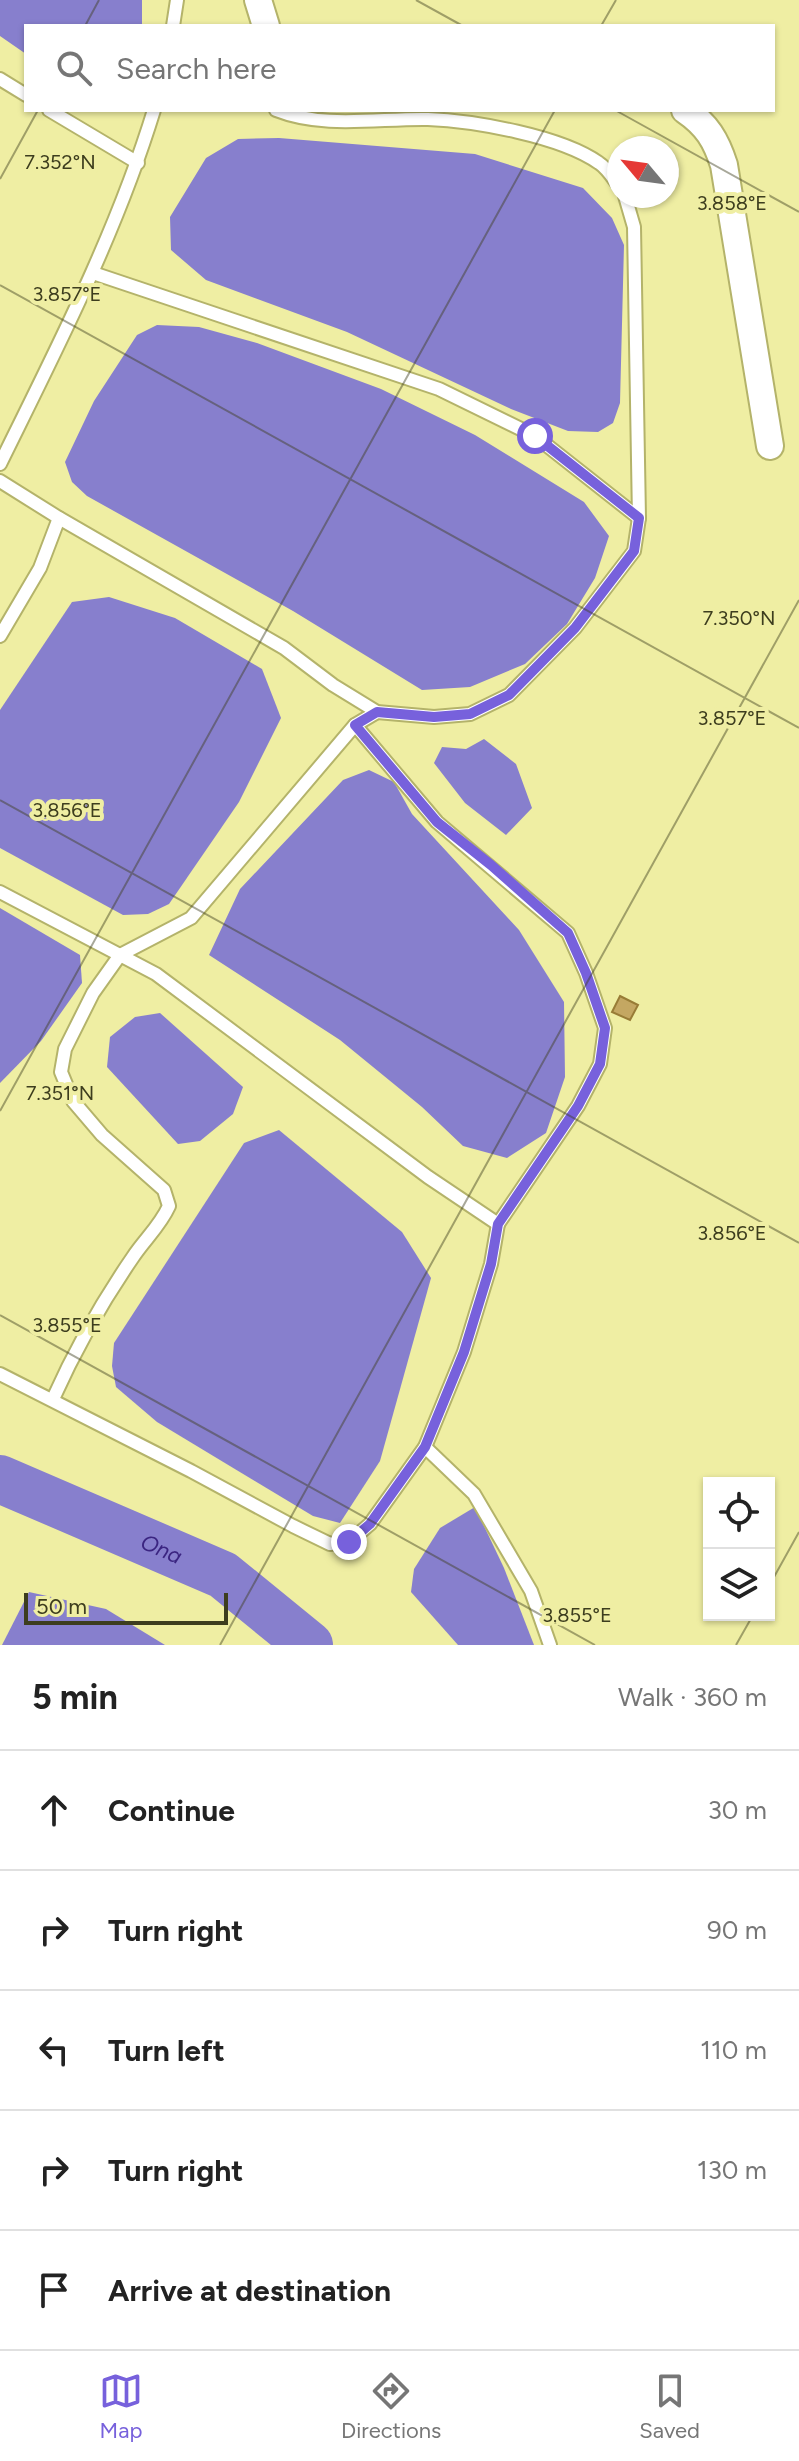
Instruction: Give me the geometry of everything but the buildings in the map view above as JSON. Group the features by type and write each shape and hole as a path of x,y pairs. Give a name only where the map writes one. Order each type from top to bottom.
{"street":[{"path":"258,0 265,24"},
{"path":"688,112 702,121 716,140 724,165 770,446"}],"lane":[{"path":"173,24 177,0"},
{"path":"0,79 24,94"},
{"path":"52,112 138,163"},
{"path":"0,464 93,273 138,163 153,112"},
{"path":"284,112 315,120 428,119 472,123 576,149 607,170"},
{"path":"0,481 284,648 333,685 377,712 434,717 470,714 509,695 575,628 634,551 639,518 634,227 628,208"},
{"path":"93,273 439,389 535,436 639,518"},
{"path":"0,636 40,568 59,518"},
{"path":"53,1399 74,1353 134,1256 162,1222 169,1206 164,1190 102,1135 73,1101 61,1072 65,1049 93,993 120,955 191,918 355,725 377,712"},
{"path":"0,1374 330,1544 349,1542 370,1524 425,1447 464,1352 491,1264 498,1224 578,1106 600,1064 605,1028 568,933 437,822 355,725"},
{"path":"0,892 156,974 428,1177 498,1224"},
{"path":"425,1447 474,1494 531,1591 550,1645"}],"shaded area":[{"path":"0,0 142,0 142,24 24,24 24,53 0,36"},
{"path":"279,138 475,154 583,188 612,218 624,245 620,403 613,423 598,432 568,431 511,409 347,332 206,280 171,250 170,217 206,158 238,139"},
{"path":"157,325 199,327 257,343 381,389 475,435 584,502 609,536 595,578 567,624 525,664 470,687 422,690 293,611 87,496 72,482 65,462 94,401 137,335"},
{"path":"109,597 175,618 262,669 281,718 239,802 169,904 148,914 123,915 0,848 0,710 72,602"},
{"path":"484,739 516,764 532,808 506,835 465,803 434,763 442,747 466,749"},
{"path":"369,770 394,782 412,814 519,930 564,1002 565,1077 546,1133 507,1158 463,1146 422,1107 340,1040 209,955 240,889 343,780"},
{"path":"0,908 80,955 82,983 41,1041 0,1083"},
{"path":"160,1013 243,1087 233,1114 200,1141 178,1144 107,1067 110,1037 135,1017"},
{"path":"279,1130 402,1232 431,1278 380,1461 340,1523 313,1516 157,1422 116,1387 112,1366 114,1343 244,1143"},
{"path":"475,1507 504,1568 534,1645 458,1645 411,1592 414,1569 440,1528"},
{"path":"29,1592 106,1609 165,1645 2,1645"}],"waterway":[{"name":"Ona","path":"0,1479 223,1575 309,1645"}],"route":[{"path":"349,1542 370,1524 425,1447 464,1352 491,1264 498,1224 578,1106 600,1064 605,1028 568,933 437,822 355,725 377,712 434,717 470,714 509,695 575,628 634,551 639,518 535,436"}]}
